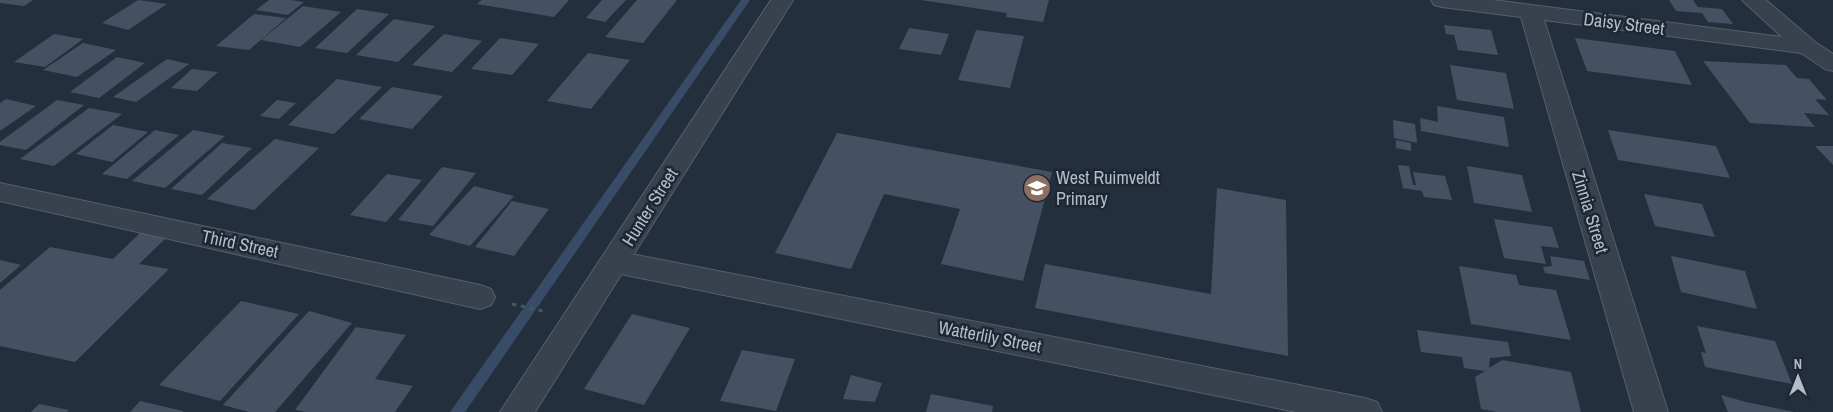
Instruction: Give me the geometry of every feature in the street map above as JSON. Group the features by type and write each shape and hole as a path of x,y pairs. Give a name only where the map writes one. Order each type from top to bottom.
{"street":[{"name":"Hunter Street","path":"518,412 616,262 782,0"},
{"name":"Daisy Street","path":"1442,0 1807,47"},
{"path":"1753,0 1807,47 1833,64"},
{"name":"Zinnia Street","path":"1530,11 1651,412"},
{"name":"Third Street","path":"0,192 480,297"},
{"name":"Watterlily Street","path":"616,262 1365,412"}],"path":[{"path":"511,304 547,312"}],"building":[{"path":"0,0 33,0 24,6 0,3"},
{"path":"138,0 167,4 128,30 102,23"},
{"path":"269,0 304,2 288,15 256,10"},
{"path":"482,0 569,0 554,17 477,4"},
{"path":"602,0 626,0 605,22 586,18"},
{"path":"637,0 677,0 643,43 605,37"},
{"path":"921,0 1049,0 1043,22 1006,17 1007,13"},
{"path":"1669,0 1693,0 1698,7 1722,9 1733,24 1708,22 1702,13 1676,11"},
{"path":"303,6 341,12 300,47 261,40"},
{"path":"357,9 389,14 347,53 315,48"},
{"path":"254,14 286,18 249,50 216,46"},
{"path":"394,19 435,26 398,62 356,55"},
{"path":"1444,25 1491,30 1498,55 1458,50 1454,35 1446,34"},
{"path":"909,28 949,34 941,55 899,49"},
{"path":"976,30 1024,36 1010,88 958,80"},
{"path":"54,34 83,39 45,67 14,62"},
{"path":"444,34 482,41 452,72 412,65"},
{"path":"500,38 539,44 512,75 471,69"},
{"path":"1575,38 1675,51 1692,85 1587,71"},
{"path":"83,43 116,50 77,77 43,70"},
{"path":"588,53 630,60 591,109 547,101"},
{"path":"117,57 145,63 99,98 70,92"},
{"path":"167,59 189,64 136,102 113,97"},
{"path":"1703,61 1786,65 1797,78 1809,79 1827,100 1815,99 1829,115 1804,113 1815,127 1750,123"},
{"path":"1450,65 1506,73 1514,109 1457,100"},
{"path":"192,69 218,72 197,91 171,88"},
{"path":"337,79 382,87 334,134 288,125"},
{"path":"392,87 443,96 412,129 359,119"},
{"path":"6,99 36,106 0,131 0,103"},
{"path":"57,100 84,105 26,150 0,145 0,142"},
{"path":"277,100 296,103 279,119 260,116"},
{"path":"1437,106 1504,117 1509,147 1421,131 1420,118 1438,122"},
{"path":"89,108 122,114 54,166 20,159"},
{"path":"1393,120 1415,124 1417,143 1394,138"},
{"path":"113,125 148,132 112,162 76,154"},
{"path":"155,130 179,135 127,179 102,174"},
{"path":"193,130 225,136 165,188 132,181"},
{"path":"1608,130 1716,146 1730,178 1618,160"},
{"path":"837,133 1052,172 1023,281 941,264 960,209 884,194 851,269 775,253"},
{"path":"275,139 319,148 254,210 207,199"},
{"path":"1396,140 1411,143 1411,151 1396,148"},
{"path":"222,143 252,148 202,195 171,189"},
{"path":"1815,146 1833,146 1833,165"},
{"path":"1398,165 1409,166 1413,185 1416,185 1413,172 1445,176 1452,200 1424,197 1422,191 1403,188"},
{"path":"1467,166 1522,175 1532,212 1474,203"},
{"path":"442,167 476,173 433,226 398,220"},
{"path":"387,174 422,180 386,222 350,215"},
{"path":"474,186 514,196 470,246 429,235"},
{"path":"1217,188 1286,200 1288,356 1035,308 1045,264 1211,294"},
{"path":"1644,194 1702,204 1715,237 1655,226"},
{"path":"512,201 549,209 514,256 475,247"},
{"path":"1494,219 1552,227 1559,248 1541,246 1546,264 1504,258"},
{"path":"141,232 166,238 139,264 169,269 75,362 0,346 0,290 50,247 113,259"},
{"path":"1550,256 1584,261 1590,280 1545,273 1543,267 1552,266"},
{"path":"1671,256 1745,271 1757,309 1681,292"},
{"path":"0,260 21,265 0,283"},
{"path":"1459,266 1516,275 1519,285 1556,290 1571,340 1471,324"},
{"path":"241,301 299,314 220,401 159,385"},
{"path":"309,311 352,323 275,412 249,412 223,405"},
{"path":"632,314 690,328 644,405 584,389"},
{"path":"1697,326 1775,341 1792,384 1705,367 1701,352 1706,353"},
{"path":"356,327 406,335 375,379 413,386 395,412 306,412 295,410"},
{"path":"1417,330 1508,342 1511,356 1490,358 1489,368 1502,360 1571,372 1581,412 1497,412 1481,409 1475,377 1485,371 1464,368 1462,357 1421,352"},
{"path":"742,350 795,359 776,411 720,401"},
{"path":"851,375 882,383 875,402 843,399"},
{"path":"931,394 993,406 992,412 926,412"},
{"path":"1721,395 1746,402 1794,412 1728,412"},
{"path":"140,401 183,411 183,412 130,412"},
{"path":"39,404 69,410 67,412 31,412"}],"waterway":[{"path":"457,412 746,0"}],"place":[{"name":"West Ruimveldt Primary","path":"1037,188"}]}
